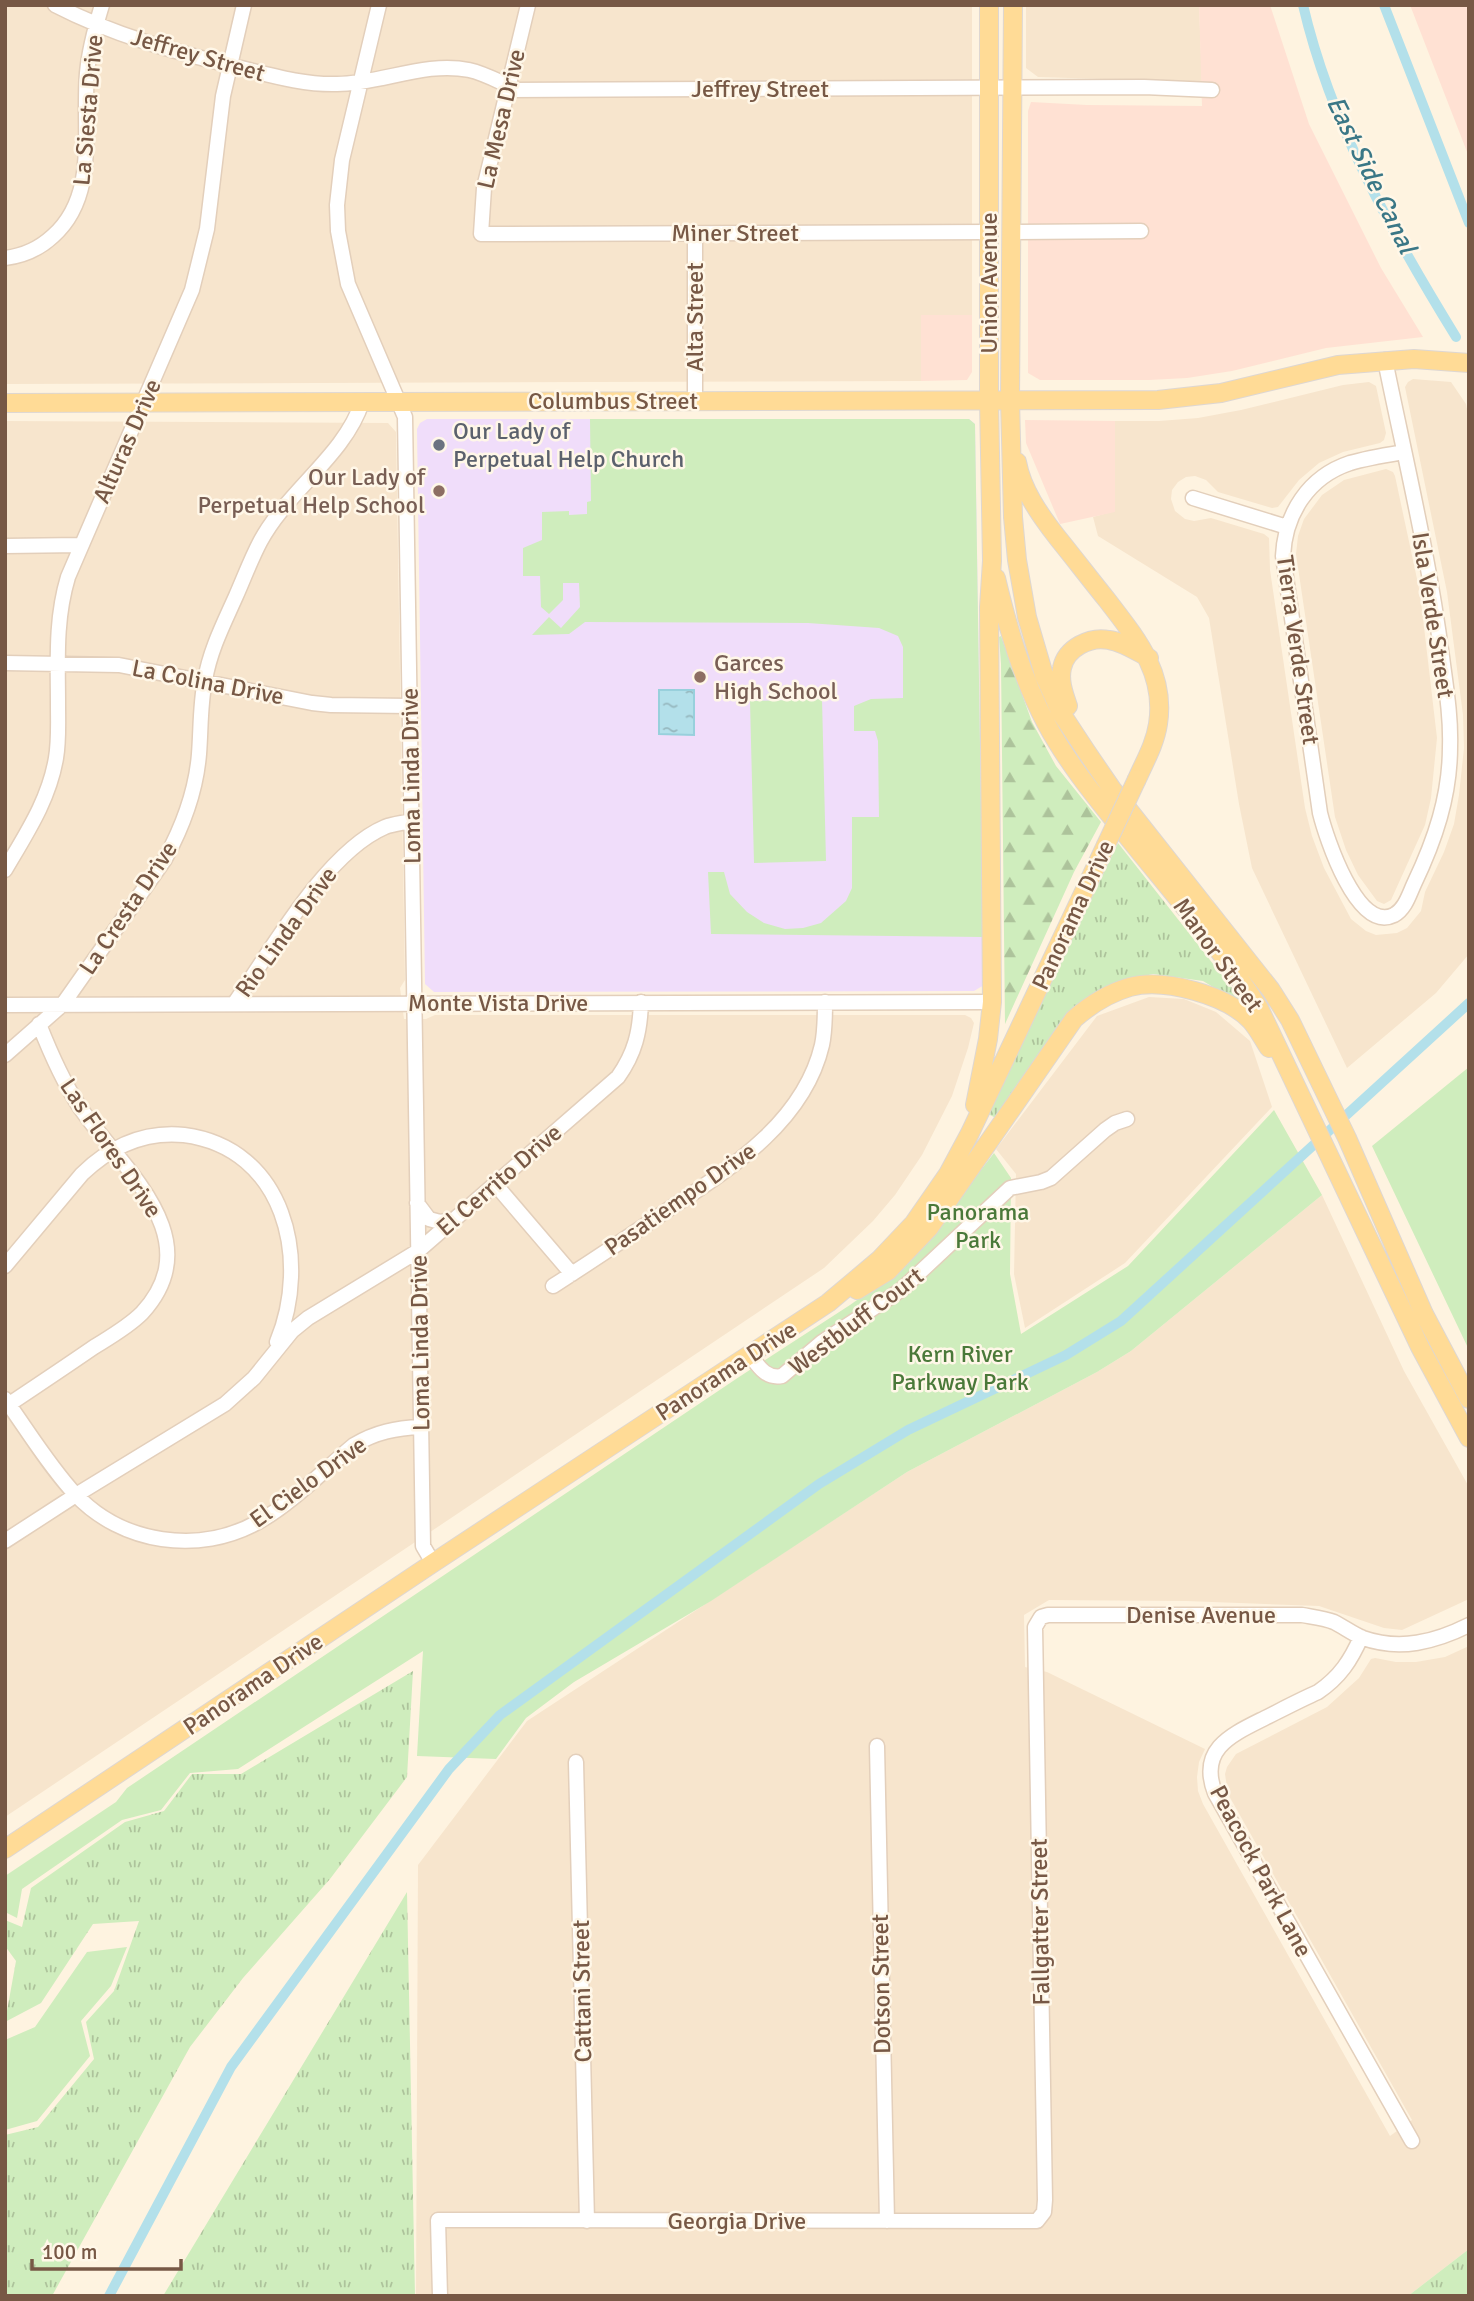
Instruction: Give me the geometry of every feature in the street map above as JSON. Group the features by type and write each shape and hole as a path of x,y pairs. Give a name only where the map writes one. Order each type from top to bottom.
{"main road":[{"name":"Union Avenue","path":"989,5 989,400 992,561"},
{"name":"Union Avenue","path":"1013,5 1010,420 1017,561"},
{"name":"Columbus Street","path":"5,403 1158,400 1189,398 1251,386 1307,371 1385,360 1469,363"},
{"name":"Panorama Drive","path":"5,1849 839,1295 879,1260 914,1223 948,1174 970,1132 1137,779 1154,742 1158,725 1159,691 1149,658 1029,496 1020,473 1010,420"},
{"path":"970,1132 988,1039 992,1003 989,607 992,561"},
{"name":"Manor Street","path":"992,561 1016,650 1031,692 1048,726 1089,790 1233,967 1259,1008 1420,1347 1469,1438"},
{"name":"Manor Street","path":"1017,561 1027,617 1044,675 1061,713 1112,789 1271,990 1290,1020 1347,1138 1424,1314 1469,1399"},
{"path":"1086,751 1063,690 1061,677 1065,660 1084,642 1106,639 1149,658"},
{"path":"754,1353 898,1263 929,1228 1074,1019 1098,1001 1132,986 1153,985 1170,986 1222,1000 1250,1020 1271,1050 1288,1067"}],"street":[{"name":"Jeffrey Street","path":"55,5 96,24 170,50 313,83 360,83 414,71 452,68 479,72 508,88 1144,87 1212,90"},
{"name":"La Siesta Drive","path":"5,258 23,254 50,240 77,205 84,178 87,74 102,5"},
{"name":"Alturas Drive","path":"5,870 34,819 51,779 58,738 58,633 62,596 81,545 184,314 201,260 221,105 244,5"},
{"name":"Loma Linda Drive","path":"379,5 342,160 337,205 338,231 348,284 405,418 423,1546 433,1563"},
{"name":"La Mesa Drive","path":"481,234 484,188 528,5"},
{"path":"1012,232 1141,231"},
{"name":"Miner Street","path":"481,234 989,232"},
{"name":"Alta Street","path":"695,233 695,401"},
{"name":"Isla Verde Street","path":"1367,909 1382,917 1391,916 1402,908 1435,837 1445,797 1451,750 1433,589 1385,360"},
{"name":"La Cresta Drive","path":"5,1055 63,1004 164,859 184,820 197,775 204,682 215,645 259,543 285,504 346,436 357,418 362,402"},
{"name":"Tierra Verde Street","path":"1367,909 1345,879 1334,856 1320,813 1284,568 1284,541 1287,527 1302,497 1322,477 1350,463 1404,452"},
{"path":"1193,498 1287,527"},
{"path":"5,546 81,545"},
{"name":"La Colina Drive","path":"5,663 119,665 312,703 410,706"},
{"name":"Rio Linda Drive","path":"234,1004 309,895 338,862 386,827 411,821"},
{"name":"Pasatiempo Drive","path":"553,1286 726,1171 765,1138 797,1099 817,1062 823,1036 825,1002"},
{"name":"El Cerrito Drive","path":"5,1541 225,1404 254,1378 286,1337 308,1318 418,1251 618,1077 631,1057 638,1036 640,1003"},
{"name":"Monte Vista Drive","path":"5,1005 992,1003"},
{"name":"Las Flores Drive","path":"7,1404 128,1325 140,1314 158,1289 166,1260 162,1222 152,1201 68,1087 39,1024"},
{"name":"Westbluff Court","path":"754,1353 764,1373 769,1376 782,1376 822,1342 901,1290 1010,1188 1051,1178 1105,1130 1127,1119"},
{"path":"5,1266 96,1161 126,1143 150,1136 193,1136 226,1148 241,1158 264,1181 287,1227 293,1267 289,1307 284,1326 268,1359"},
{"path":"495,1184 572,1274"},
{"path":"417,1203 429,1219 440,1222 454,1219"},
{"path":"974,1223 994,1221"},
{"name":"El Cielo Drive","path":"7,1404 76,1495 105,1518 141,1535 180,1541 220,1537 240,1531 274,1512 354,1445 368,1437 397,1428 421,1427"},
{"name":"Denise Avenue","path":"1038,1622 1048,1615 1302,1615 1334,1622 1361,1637"},
{"name":"Fallgatter Street","path":"1037,2221 1044,2212 1045,2200 1035,1627 1038,1622"},
{"path":"1361,1637 1417,1644 1448,1636 1469,1625"},
{"name":"Peacock Park Lane","path":"1361,1637 1350,1660 1331,1683 1225,1739 1214,1754 1210,1774 1214,1793 1412,2141"},
{"name":"Dotson Street","path":"877,1746 887,2221"},
{"name":"Cattani Street","path":"576,1762 587,2221"},
{"name":"Georgia Drive","path":"440,2296 438,2220 1037,2221"}],"shaded area":[{"path":"5,5 972,5 972,315 921,315 921,381 5,384"},
{"path":"1026,5 1199,5 1202,82 1038,77 1026,68"},
{"path":"1199,5 1270,5 1309,124 1381,268 1423,337 1326,348 1232,371 1187,378 1040,380 1028,373 1028,111 1031,102 1202,106"},
{"path":"1410,5 1469,5 1469,157"},
{"path":"921,315 972,315 972,372 967,380 921,381"},
{"path":"1413,379 1451,382 1466,404 1469,419 1469,954 1436,993 1347,1068 1252,868 1209,618 1197,597 1098,536 1093,517 1115,511 1115,421 1198,418 1343,385 1369,382 1376,386 1386,433 1384,440 1343,452 1319,463 1299,480 1278,507 1272,508 1218,492 1206,480 1195,476 1178,482 1172,490 1171,499 1175,511 1185,519 1194,521 1211,518 1264,534 1269,538 1270,570 1305,808 1312,836 1324,868 1351,919 1376,935 1397,933 1407,928 1421,911 1425,892 1444,852 1454,824 1464,748 1463,715 1447,592 1405,387"},
{"name":"Garces High School","path":"427,419 969,419 975,424 984,985 974,991 434,992 425,984 417,429 420,423"},
{"path":"1025,420 1115,421 1115,512 1060,524 1026,443"},
{"path":"5,421 388,423 396,432 405,980 400,988 404,1019 426,1019 435,1015 965,1015 974,1023 952,1096 922,1155 895,1195 873,1221 824,1268 5,1817"},
{"path":"1386,469 1395,476 1420,593 1437,738 1431,798 1425,825 1391,900 1384,904 1377,901 1358,875 1335,817 1296,554 1304,519 1322,495 1344,480"},
{"path":"1149,997 1184,999 1216,1012 1250,1041 1272,1107 1125,1263 1025,1328 1014,1274 1016,1174 996,1149 1097,1016"},
{"path":"1322,1195 1404,1371 1469,1487 1469,1599 1402,1630 1384,1628 1319,1606 1049,1600 1024,1615 1025,1667 1047,1672 1205,1749 1199,1762 1197,1777 1203,1804 1390,2136 1412,2120 1228,1794 1225,1774 1236,1754 1327,1707 1359,1678 1371,1659 1416,1662 1445,1657 1469,1646 1469,2249 1408,2296 416,2296 418,1865 527,1721 907,1472 1097,1372 1131,1351"}],"green space":[{"path":"590,419 969,419 975,424 983,937 711,934 708,872 724,872 730,894 747,912 764,923 785,929 821,923 846,901 852,888 852,817 879,817 878,741 875,731 854,731 854,706 871,699 903,698 903,647 898,636 879,628 808,623 585,622 569,634 532,635 549,617 561,628 580,607 579,583 563,583 563,600 549,614 541,607 540,576 523,576 523,548 542,540 542,512 569,511 569,515 587,514 587,502 591,501"},
{"path":"1001,636 1032,722 1056,766 1101,822 1074,872 1005,1024 999,637"},
{"path":"822,699 826,861 754,863 750,701"},
{"path":"1118,843 1243,1002 1203,981 1153,974 1114,983 1071,1011 998,1119 988,1114"},
{"path":"1469,1067 1469,1350 1372,1146"},
{"name":"Kern River Parkway Park","path":"1274,1110 1322,1195 1131,1351 1097,1372 907,1472 711,1601 574,1682 526,1718 496,1759 417,1756 423,1651 238,1769 190,1773 161,1810 122,1820 22,1889 17,1918 5,1912 5,1876 116,1802 127,1788 895,1273 920,1249 994,1153 1011,1178 1010,1274 1021,1334 1128,1266"},
{"path":"413,1671 407,1777 330,1879 243,1978 190,2047 52,2296 5,2296 5,2135 38,2127 94,2059 86,2022 114,1991 139,1921 93,1924 41,2003 5,2022 16,1961 5,1946 5,1920 22,1927 31,1888 125,1822 164,1811 192,1774 241,1774"},
{"path":"407,1892 415,2296 163,2296"},
{"path":"127,1947 111,1986 81,2021 90,2056 37,2121 5,2130 5,2040 35,2027 87,1952"},
{"path":"1469,2249 1469,2296 1408,2296"}],"water":[{"path":"659,690 694,690 694,735 659,734"}],"waterway":[{"name":"East Side Canal","path":"1303,5 1330,93 1366,177 1409,258 1456,337"},
{"path":"1384,5 1469,223"},
{"path":"109,2296 231,2067 449,1769 500,1715 819,1484 908,1430 1066,1355 1121,1321 1469,1003"}],"place":[{"name":"Our Lady of Perpetual Help Church","path":"439,445"},
{"name":"Our Lady of Perpetual Help School","path":"439,491"},
{"name":"Garces High School","path":"700,677"}],"park label":[{"name":"Panorama Park","path":"978,1226"}]}
